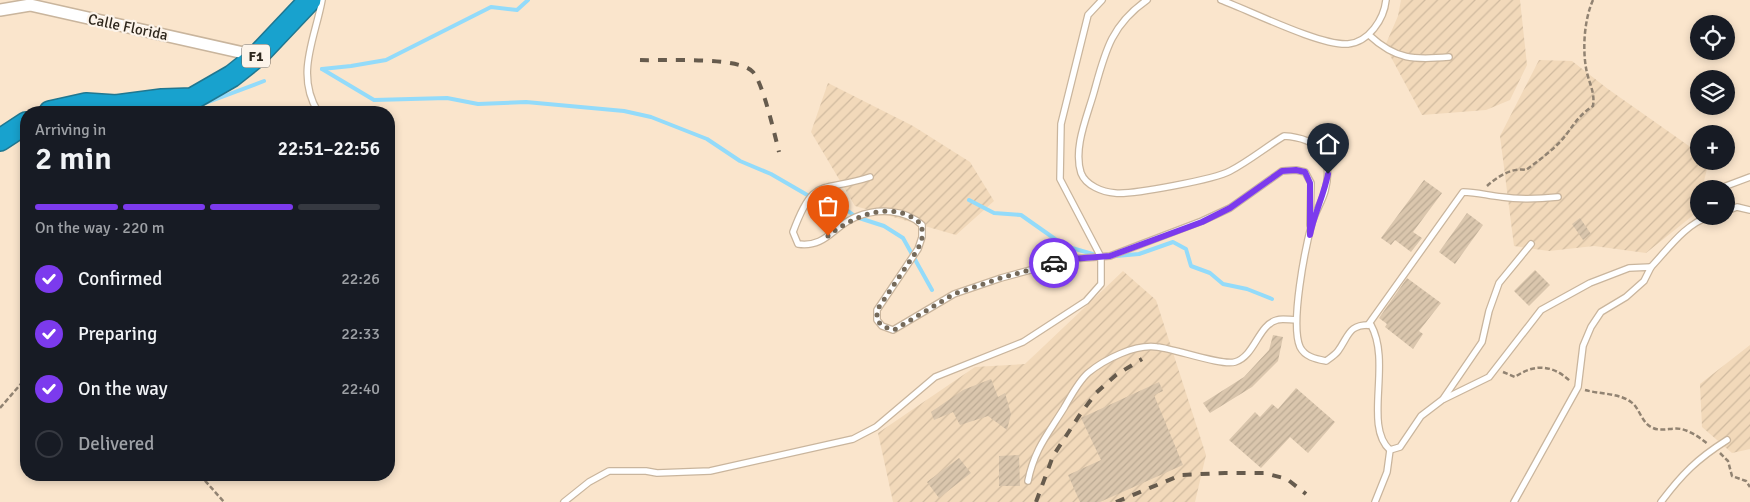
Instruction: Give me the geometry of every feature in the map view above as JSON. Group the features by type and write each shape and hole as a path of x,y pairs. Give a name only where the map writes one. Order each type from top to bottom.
{"highway":[{"name":"F1","path":"77,106 86,104 116,106 162,100 192,99 232,76 257,56 310,0"},
{"path":"0,140 20,127"}],"street":[{"name":"Calle Florida","path":"0,10 30,5 257,56"}],"lane":[{"path":"314,106 309,98 307,68 322,0"},
{"path":"564,502 589,482 609,471 646,471 657,473 710,471 853,439 876,427 935,377 1023,342 1086,301 1100,284 1101,257 1060,179 1061,124 1088,15 1102,0"},
{"path":"1147,0 1129,12 1112,35 1079,148 1082,175 1092,187 1116,194 1203,180 1230,172 1284,136 1311,141 1325,156 1328,174 1325,193 1313,222 1310,235 1296,320 1300,347 1311,358 1326,361 1338,353 1348,332 1360,325 1368,325"},
{"path":"1221,0 1325,41 1350,44 1369,34 1379,22 1386,0"},
{"path":"1369,34 1392,53 1408,59 1449,57"},
{"path":"870,177 837,186 821,187 809,196 793,232 798,244 819,243 856,217 881,212 905,212 922,225 922,238 918,249 877,310 877,320 882,326 894,330 954,294 1001,278 1071,259 1110,256 1202,222 1230,208 1282,171 1296,170 1305,172 1310,183 1310,235"},
{"path":"1735,182 1750,176"},
{"path":"1368,325 1463,192 1480,192 1500,197 1532,200 1558,197"},
{"path":"1735,208 1750,210"},
{"path":"1514,502 1578,387 1583,346 1591,327 1601,312 1626,297 1644,281 1651,268 1691,225"},
{"path":"1442,400 1482,342 1489,311 1499,283 1531,244"},
{"path":"1390,450 1400,447 1421,416 1442,400 1489,377 1542,310 1590,283 1629,268 1651,268"},
{"path":"1028,481 1032,462 1044,436 1087,374 1104,362 1137,348 1155,347 1186,352 1217,361 1234,362 1247,355 1266,329 1276,320 1296,320"},
{"path":"1368,325 1377,337 1380,352 1378,430 1383,443 1390,450"},
{"path":"1661,502 1678,478 1700,457 1727,440"},
{"path":"1376,502 1387,472 1390,450"}],"path":[{"path":"1480,192 1498,176 1520,169 1526,170 1541,159 1560,141 1580,115 1593,106 1595,96 1587,72 1586,23 1593,0"},
{"path":"1495,369 1515,377 1525,370 1541,368 1557,370 1578,387 1601,395 1624,398 1633,403 1640,416 1652,428 1664,430 1680,429 1715,448 1728,461 1732,476 1746,481 1750,486"},
{"path":"0,408 20,385"},
{"path":"205,481 224,502"}],"shaded area":[{"path":"1401,0 1520,0 1527,65 1510,100 1486,110 1422,115 1385,46 1398,16"},
{"path":"1539,60 1572,61 1608,89 1690,147 1690,170 1707,170 1704,180 1690,180 1690,218 1646,253 1594,246 1549,251 1514,246 1500,136"},
{"path":"828,83 913,126 970,162 994,201 956,235 855,206 811,132"},
{"path":"1123,271 1156,300 1206,455 1195,502 893,502 878,433 975,367 1025,364"},
{"path":"1750,345 1750,449 1732,453 1702,427 1700,384"}],"building":[{"path":"1424,180 1442,193 1413,232 1422,238 1411,252 1395,240 1391,245 1381,238"},
{"path":"1467,213 1483,225 1455,264 1439,252"},
{"path":"1580,218 1591,234 1583,240 1572,224"},
{"path":"1535,270 1550,285 1529,306 1514,291"},
{"path":"1407,278 1441,303 1419,331 1423,334 1413,349 1385,327 1387,324 1379,318"},
{"path":"1273,335 1283,337 1278,361 1252,387 1210,413 1203,403 1244,377 1269,350"},
{"path":"991,379 998,397 1005,393 1011,414 1007,430 988,416 960,425 953,412 934,420 931,412 963,390"},
{"path":"1159,382 1163,391 1154,395 1183,465 1100,502 1080,502 1068,475 1101,460 1081,418"},
{"path":"1296,388 1335,422 1308,453 1290,437 1261,468 1229,440 1255,412 1260,417 1272,404 1278,409"},
{"path":"1019,455 1020,486 999,486 999,456"},
{"path":"959,458 971,473 939,498 927,482"}],"waterway":[{"path":"322,69 386,60 491,7 517,10 528,0"},
{"path":"322,69 374,100 447,98 478,104 526,102 624,111 651,117 707,139 740,161 771,174 809,196 836,202 856,217 884,226 903,238 932,290"},
{"path":"203,104 264,81"},
{"path":"969,200 994,213 1021,215 1065,246 1096,255"},
{"path":"1116,256 1139,254 1173,242 1186,249 1191,266 1210,273 1223,284 1247,289 1272,299"}],"railway":[{"path":"640,60 717,61 745,67 753,72 765,98 779,152"},
{"path":"1036,502 1053,456 1081,413 1096,393 1116,375 1142,359"},
{"path":"1116,502 1181,475 1225,473 1264,473 1287,479 1306,494"}],"way so far":[{"path":"828,236 856,217 881,212 905,212 922,225 922,238 918,249 877,310 877,320 882,326 894,330 954,294 1054,263"}],"route":[{"path":"1054,263 1071,259 1110,256 1202,222 1230,208 1259,185 1282,171 1296,170 1305,172 1310,183 1310,235 1313,222 1325,193 1328,174"}]}
